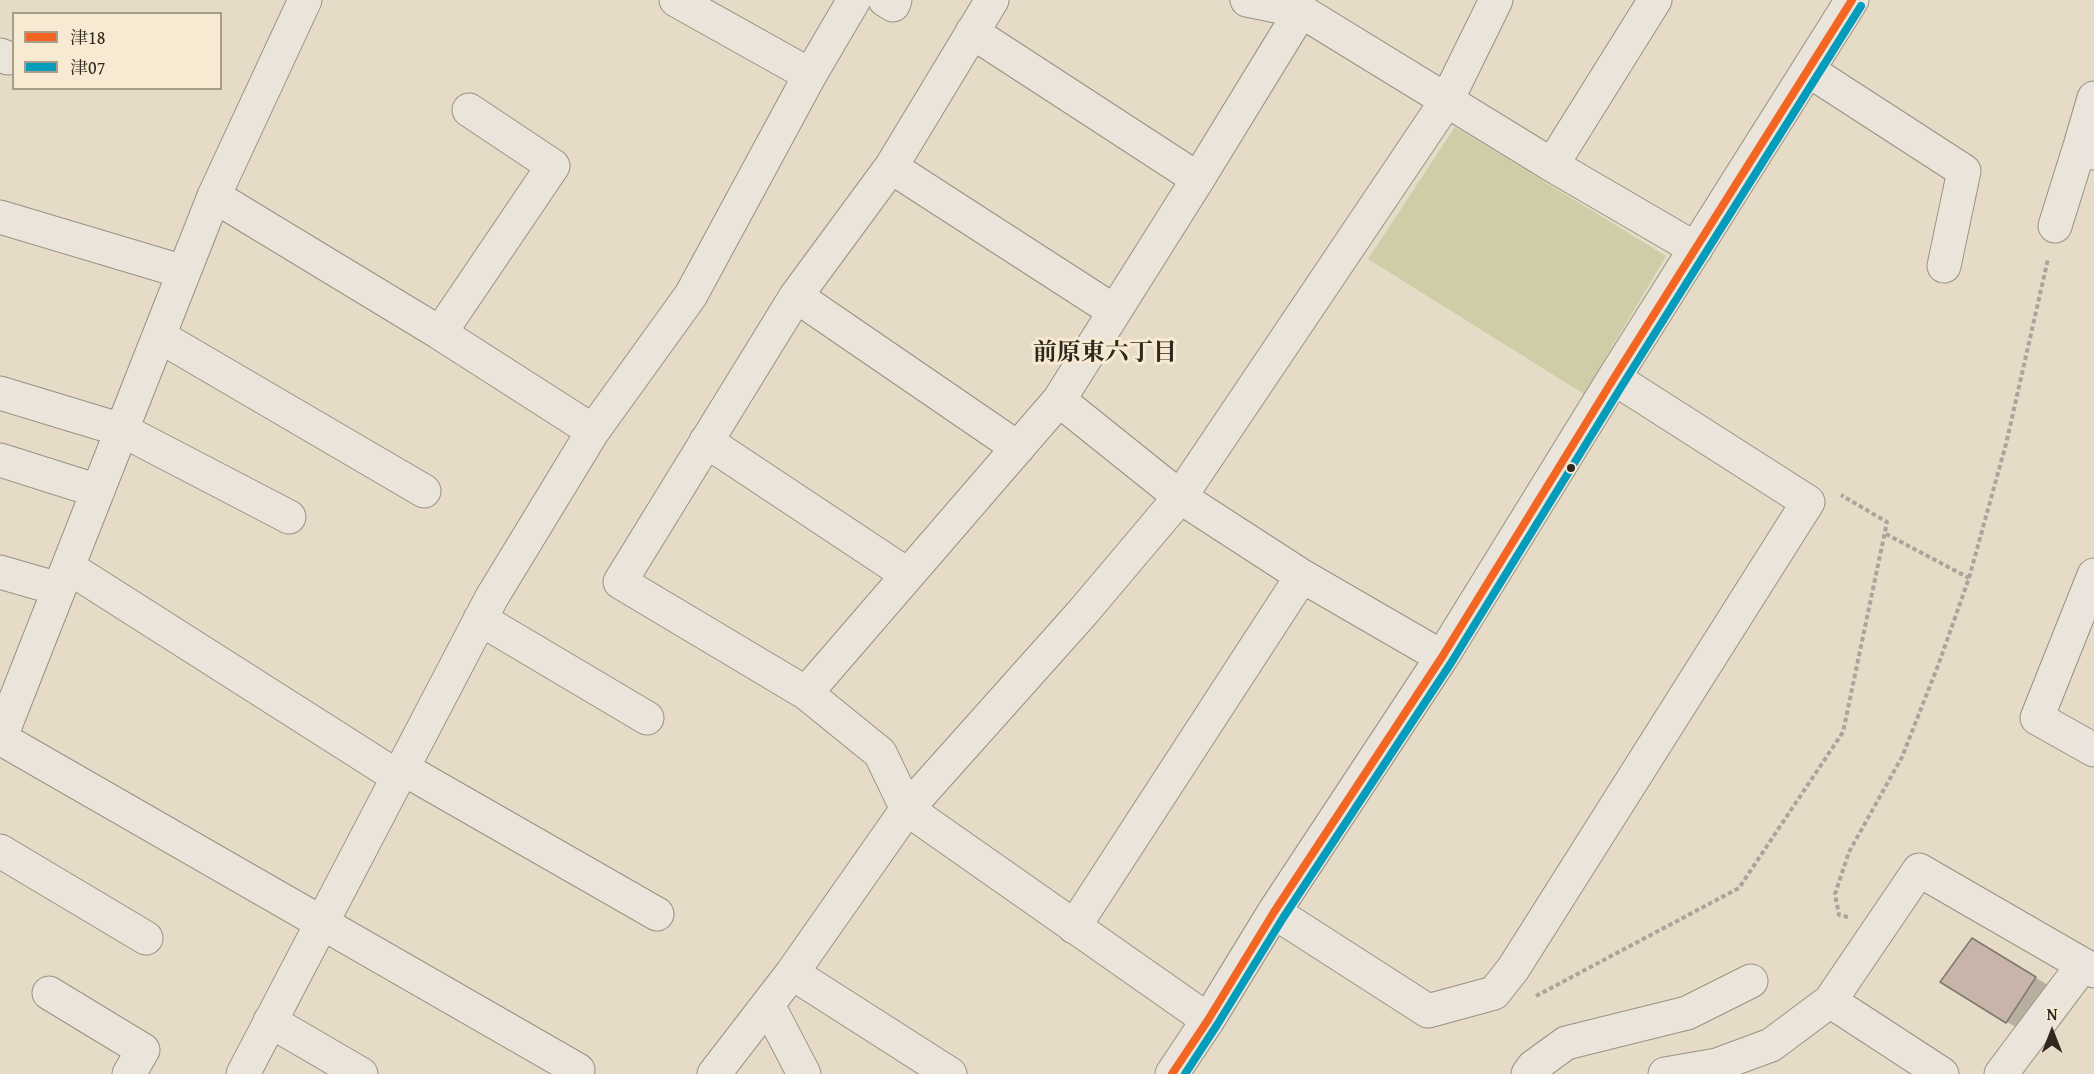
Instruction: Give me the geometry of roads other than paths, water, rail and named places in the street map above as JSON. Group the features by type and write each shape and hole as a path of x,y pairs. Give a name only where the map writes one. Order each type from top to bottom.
{"street":[{"path":"305,0 214,196 0,739 578,1070"},
{"path":"676,0 810,75"},
{"path":"243,1074 480,619 593,431 691,295 810,75 854,0"},
{"path":"885,0 893,5 895,0"},
{"path":"992,0 891,167 796,296 620,582 806,693 880,753 907,809 1208,1020"},
{"path":"1248,0 1300,11 1552,165 1696,249"},
{"path":"714,1074 792,973 907,809 1083,612 1180,497 1447,100 1496,0"},
{"path":"1552,165 1655,0"},
{"path":"1172,1074 1274,912 1442,657 1852,0"},
{"path":"806,693 1059,400 1300,11"},
{"path":"972,32 1198,179"},
{"path":"1808,70 1964,171 1944,266"},
{"path":"2055,226 2087,150 2094,98"},
{"path":"440,333 553,166 469,110"},
{"path":"891,167 1114,312"},
{"path":"214,196 440,333 593,431"},
{"path":"0,217 184,273"},
{"path":"796,296 1018,448"},
{"path":"159,336 424,491"},
{"path":"1274,912 1428,1011 1494,993 1514,969 1808,502 1614,378"},
{"path":"0,393 122,430 289,517"},
{"path":"1059,400 1180,497 1302,576 1442,657"},
{"path":"706,441 908,575"},
{"path":"0,460 98,491"},
{"path":"0,572 64,578 400,772 657,914"},
{"path":"2094,575 2037,718 2094,750"},
{"path":"1074,927 1302,576"},
{"path":"480,619 646,718"},
{"path":"0,851 146,938"},
{"path":"1665,1074 1717,1065 1771,1046 1830,1001 1919,870 2088,968 2001,1074"},
{"path":"792,973 950,1074"},
{"path":"1528,1074 1533,1067 1566,1043 1687,1013 1751,981"},
{"path":"49,993 143,1050 129,1074"},
{"path":"1830,1001 1942,1074"},
{"path":"768,1005 804,1074"},
{"path":"270,1021 361,1074"}],"district":[{"name":"前原東六丁目","path":"1105,354"}]}
